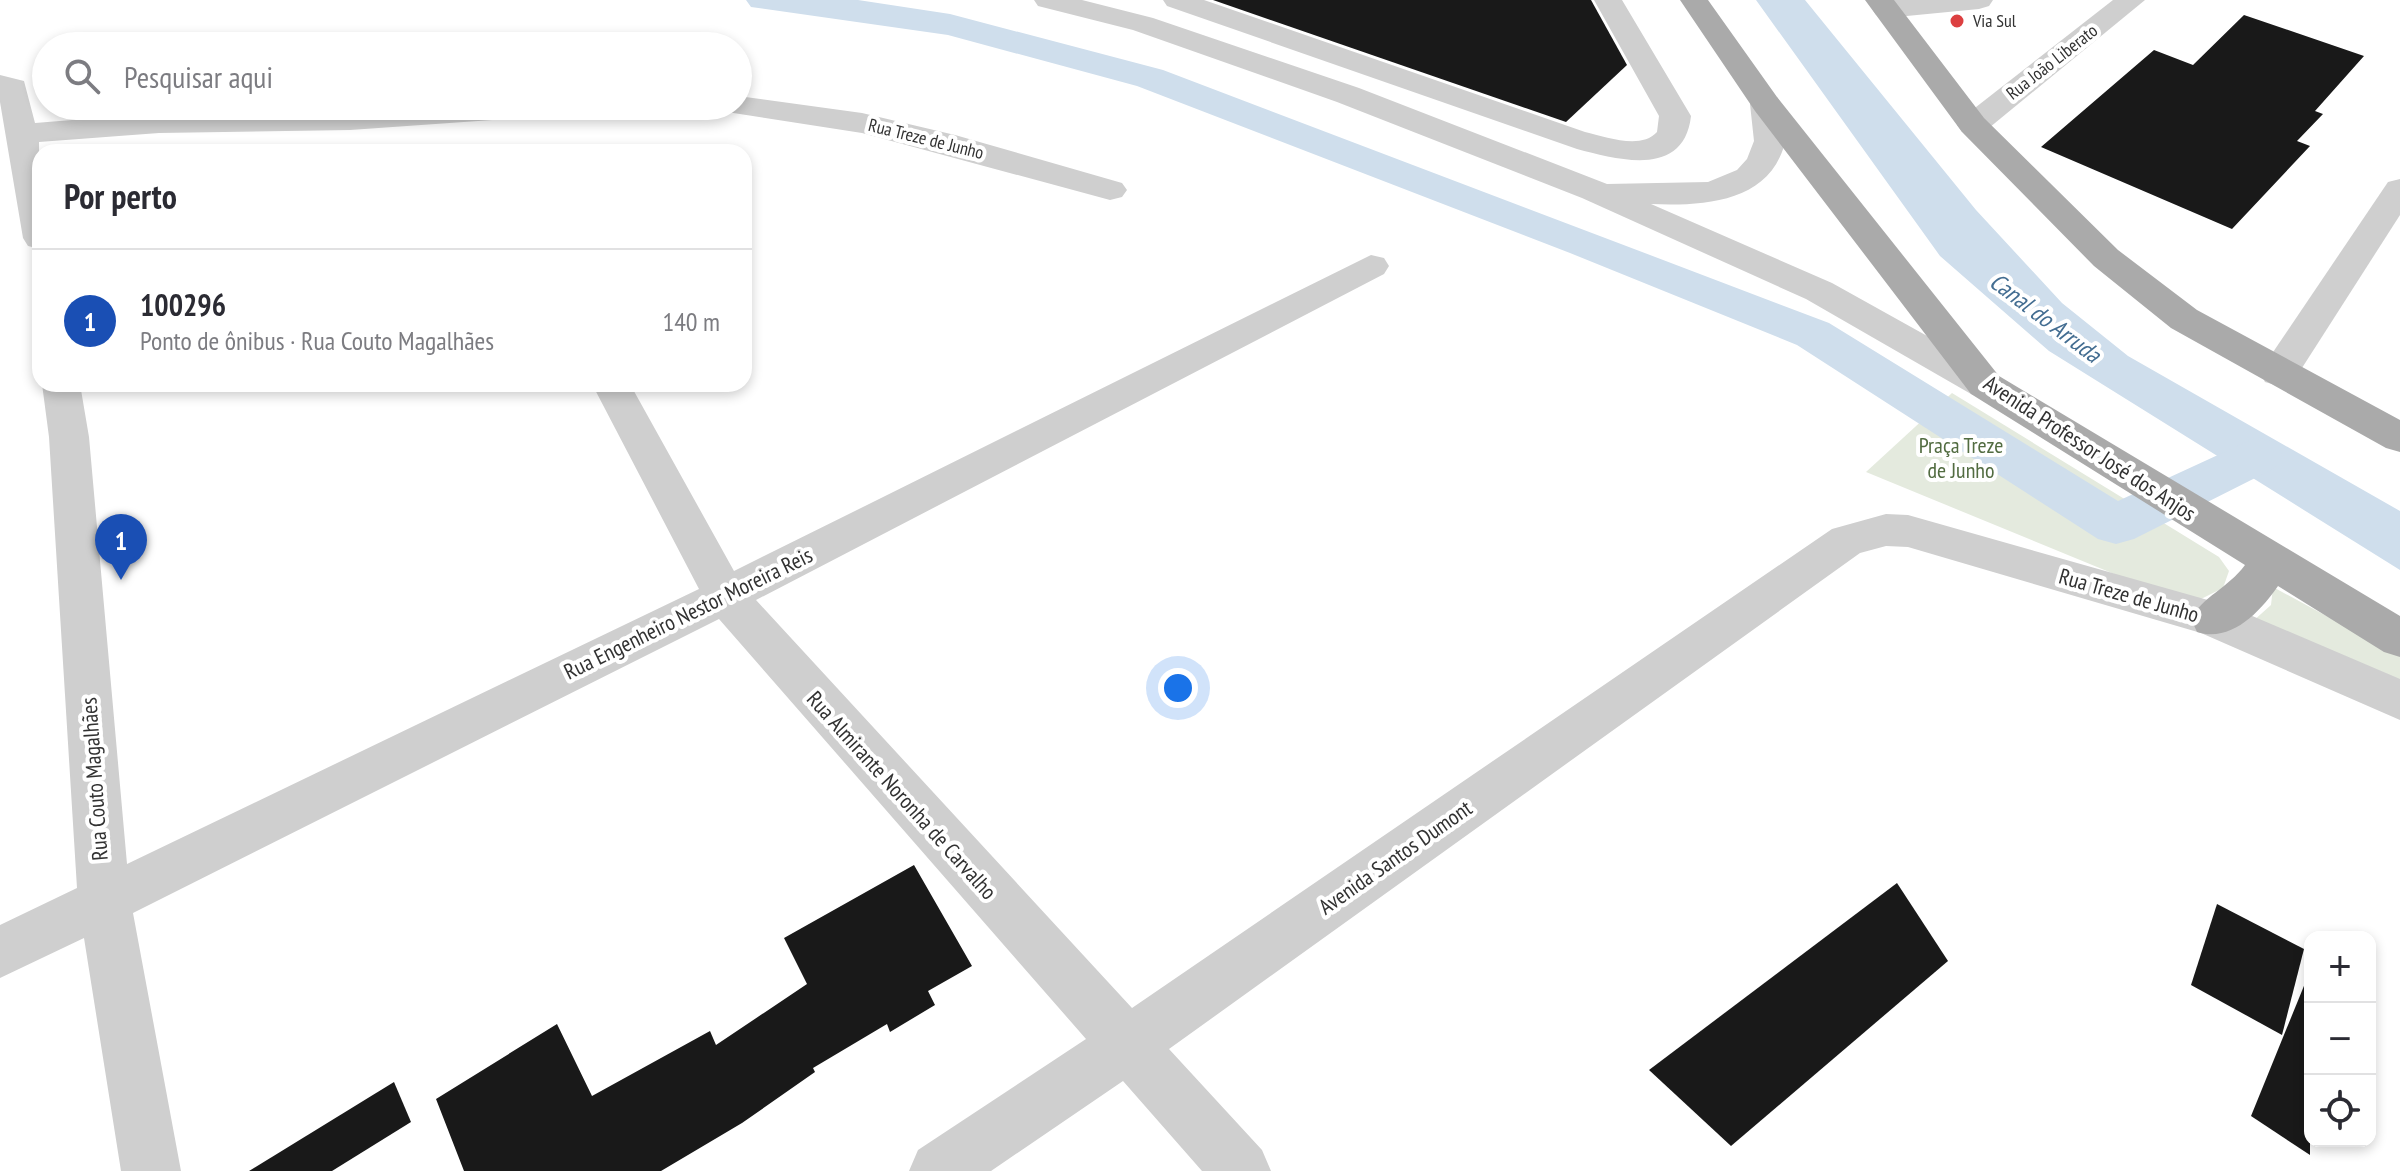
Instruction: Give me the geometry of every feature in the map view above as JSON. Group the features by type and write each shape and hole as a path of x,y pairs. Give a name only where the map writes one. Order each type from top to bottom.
{"main road":[{"name":"Avenida Professor José dos Anjos","path":"1694,0 1766,104 1985,385 2400,639"},
{"path":"1883,4 1973,125 2106,258 2184,319 2400,438"},
{"path":"2213,619 2247,596 2259,555"}],"street":[{"path":"1048,0 1143,24 1348,95 1594,191 1819,291 1985,385"},
{"path":"1143,24 1163,0"},
{"path":"1177,0 1574,139 1625,151 1650,150 1668,144 1676,132 1675,116 1608,0"},
{"path":"1883,4 1979,0"},
{"name":"Rua João Liberato","path":"1973,125 2131,0"},
{"path":"0,84 13,88 32,186"},
{"path":"1594,191 1668,194 1708,192 1739,184 1757,172 1765,159 1771,139 1766,104"},
{"name":"Rua Treze de Junho","path":"752,107 862,123 1059,173 1110,190"},
{"path":"24,134 159,123 364,120"},
{"path":"2279,373 2400,189"},
{"name":"Rua Engenheiro Nestor Moreira Reis","path":"0,952 725,596 1371,266"},
{"name":"Rua Couto Magalhães","path":"62,392 69,437 104,900 151,1171"},
{"name":"Rua Almirante Noronha de Carvalho","path":"615,392 725,596 1125,1046 1241,1171"},
{"name":"Rua Treze de Junho","path":"1847,540 1886,530 1908,531 2213,619 2400,700"},
{"name":"Avenida Santos Dumont","path":"939,1171 1125,1046 1847,540"}],"green space":[{"name":"Praça Treze de Junho","path":"1952,393 2219,557 2229,571 2223,588 2195,602 2175,599 1866,472"},
{"path":"2273,587 2400,656 2400,688 2252,622 2271,605"}],"water":[{"name":"Canal do Arruda","path":"1756,0 1805,0 1976,210 2062,303 2128,356 2400,511 2400,570 2049,351 1940,256"}],"building":[{"path":"1213,0 1591,0 1627,65 1566,122"},
{"path":"2244,15 2364,56 2315,111 2323,114 2297,141 2310,146 2232,229 2041,147 2154,50 2193,65"},
{"path":"914,865 972,966 928,991 935,1005 890,1032 887,1024 813,1068 815,1072 742,1123 661,1171 464,1171 436,1099 557,1024 592,1096 710,1031 716,1045 807,984 784,938"},
{"path":"1897,883 1948,961 1731,1146 1649,1070"},
{"path":"2217,904 2304,949 2282,1035 2191,985"},
{"path":"2304,986 2304,1147 2310,1147 2310,1155 2251,1116"},
{"path":"394,1082 411,1122 332,1171 249,1171"}],"waterway":[{"path":"763,0 797,1 950,25 1150,78 1585,244 1813,334 2116,525 2257,455"}],"place":[{"name":"Via Sul","path":"1957,21"},
{"name":"100296","path":"121,580"}]}
